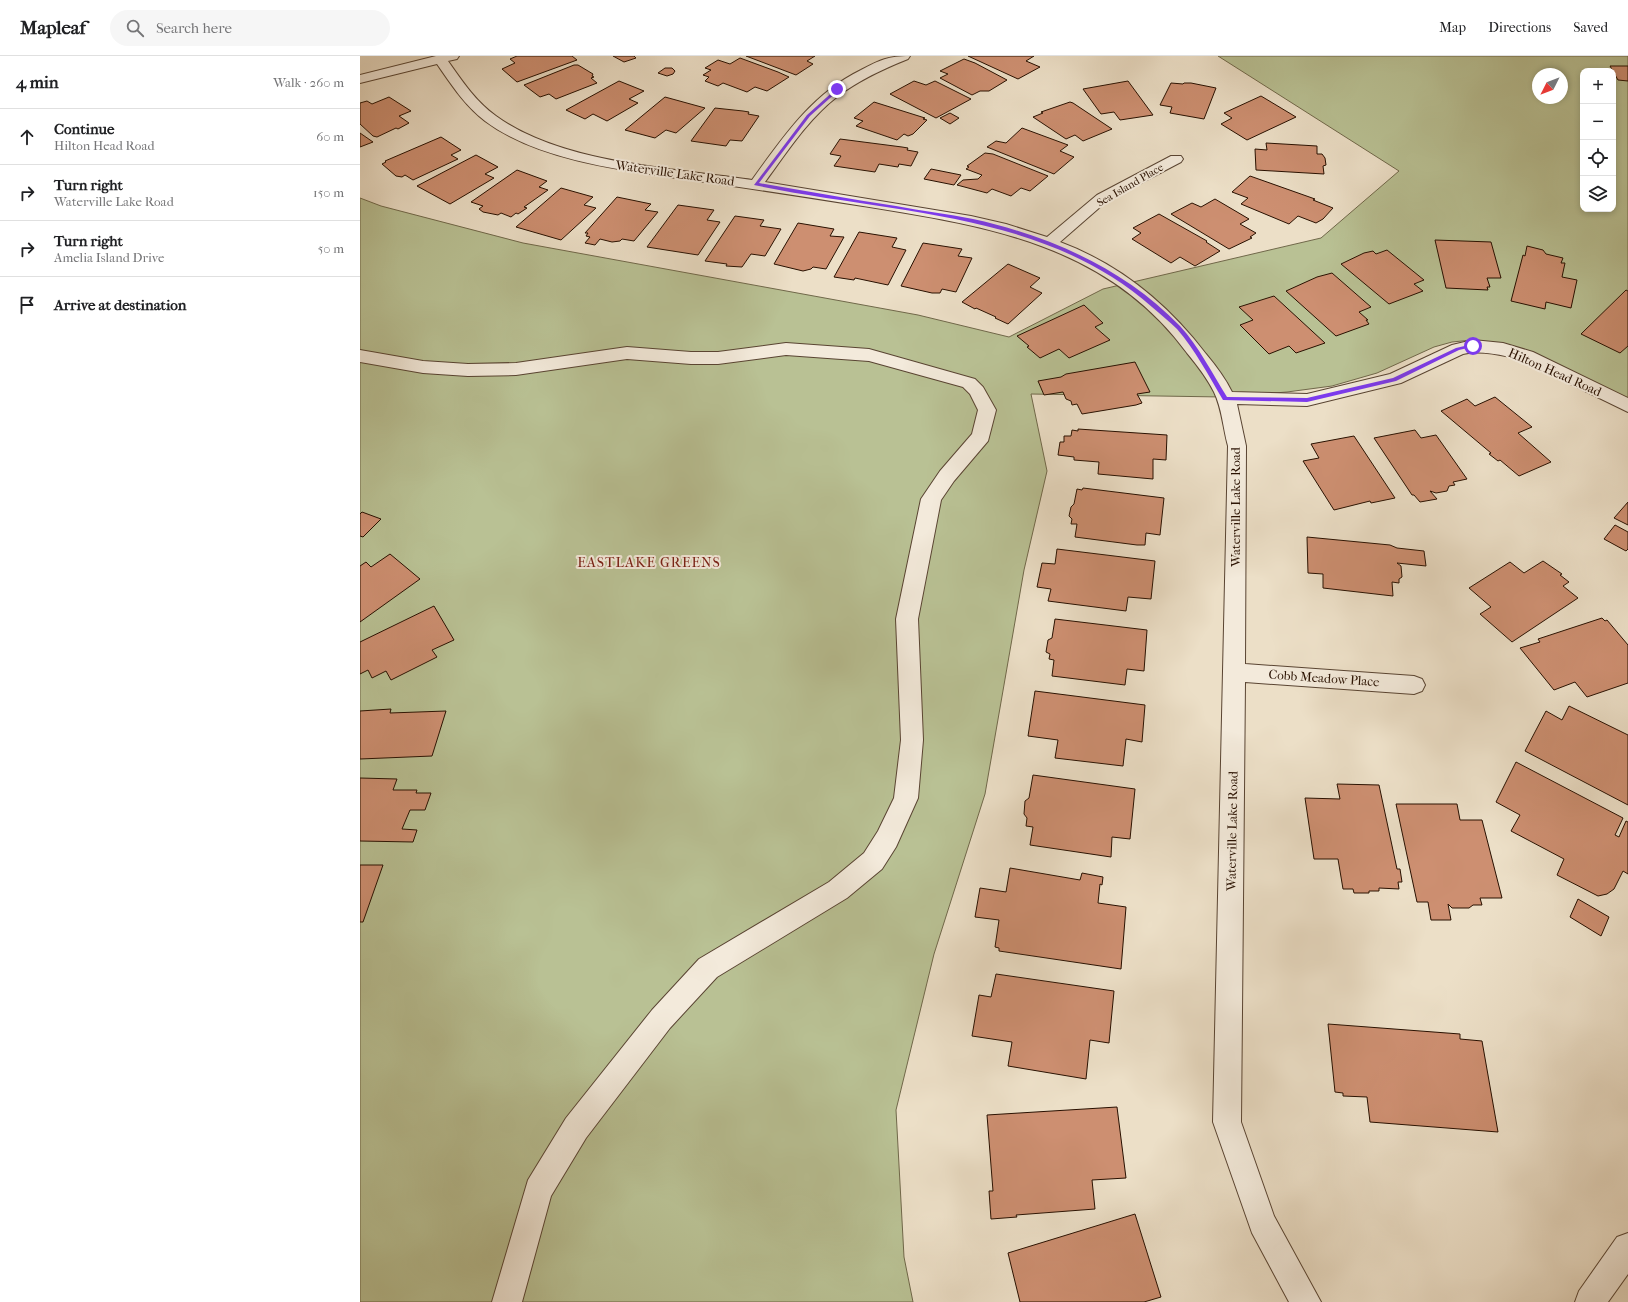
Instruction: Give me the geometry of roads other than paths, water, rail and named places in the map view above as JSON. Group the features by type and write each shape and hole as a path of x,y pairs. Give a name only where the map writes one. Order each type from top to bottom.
{"street":[{"path":"756,184 808,116 823,100 849,81 903,56"},
{"path":"360,79 446,58"},
{"name":"Waterville Lake Road","path":"446,58 464,93 485,114 499,125 529,139 572,154 614,165 756,184 972,220 1025,234 1049,243 1108,272 1134,289 1178,327 1195,349 1225,398 1237,446 1227,1122 1262,1223 1306,1302"},
{"name":"Sea Island Place","path":"1049,243 1102,198 1176,159"},
{"name":"Hilton Head Road","path":"1225,398 1307,400 1395,380 1458,349 1473,346 1503,349 1527,356 1628,406"},
{"path":"360,356 423,367 468,370 516,369 627,353 691,358 718,358 786,349 869,355 969,383 977,391 987,410 981,436 947,476 931,499 907,619 912,740 906,798 887,839 873,861 838,890 708,968 661,1019 576,1128 538,1190 507,1302"},
{"name":"Cobb Meadow Place","path":"1234,672 1414,685"},
{"path":"1590,1302 1628,1248"}],"district":[{"name":"EASTLAKE GREENS","path":"649,562"}]}
